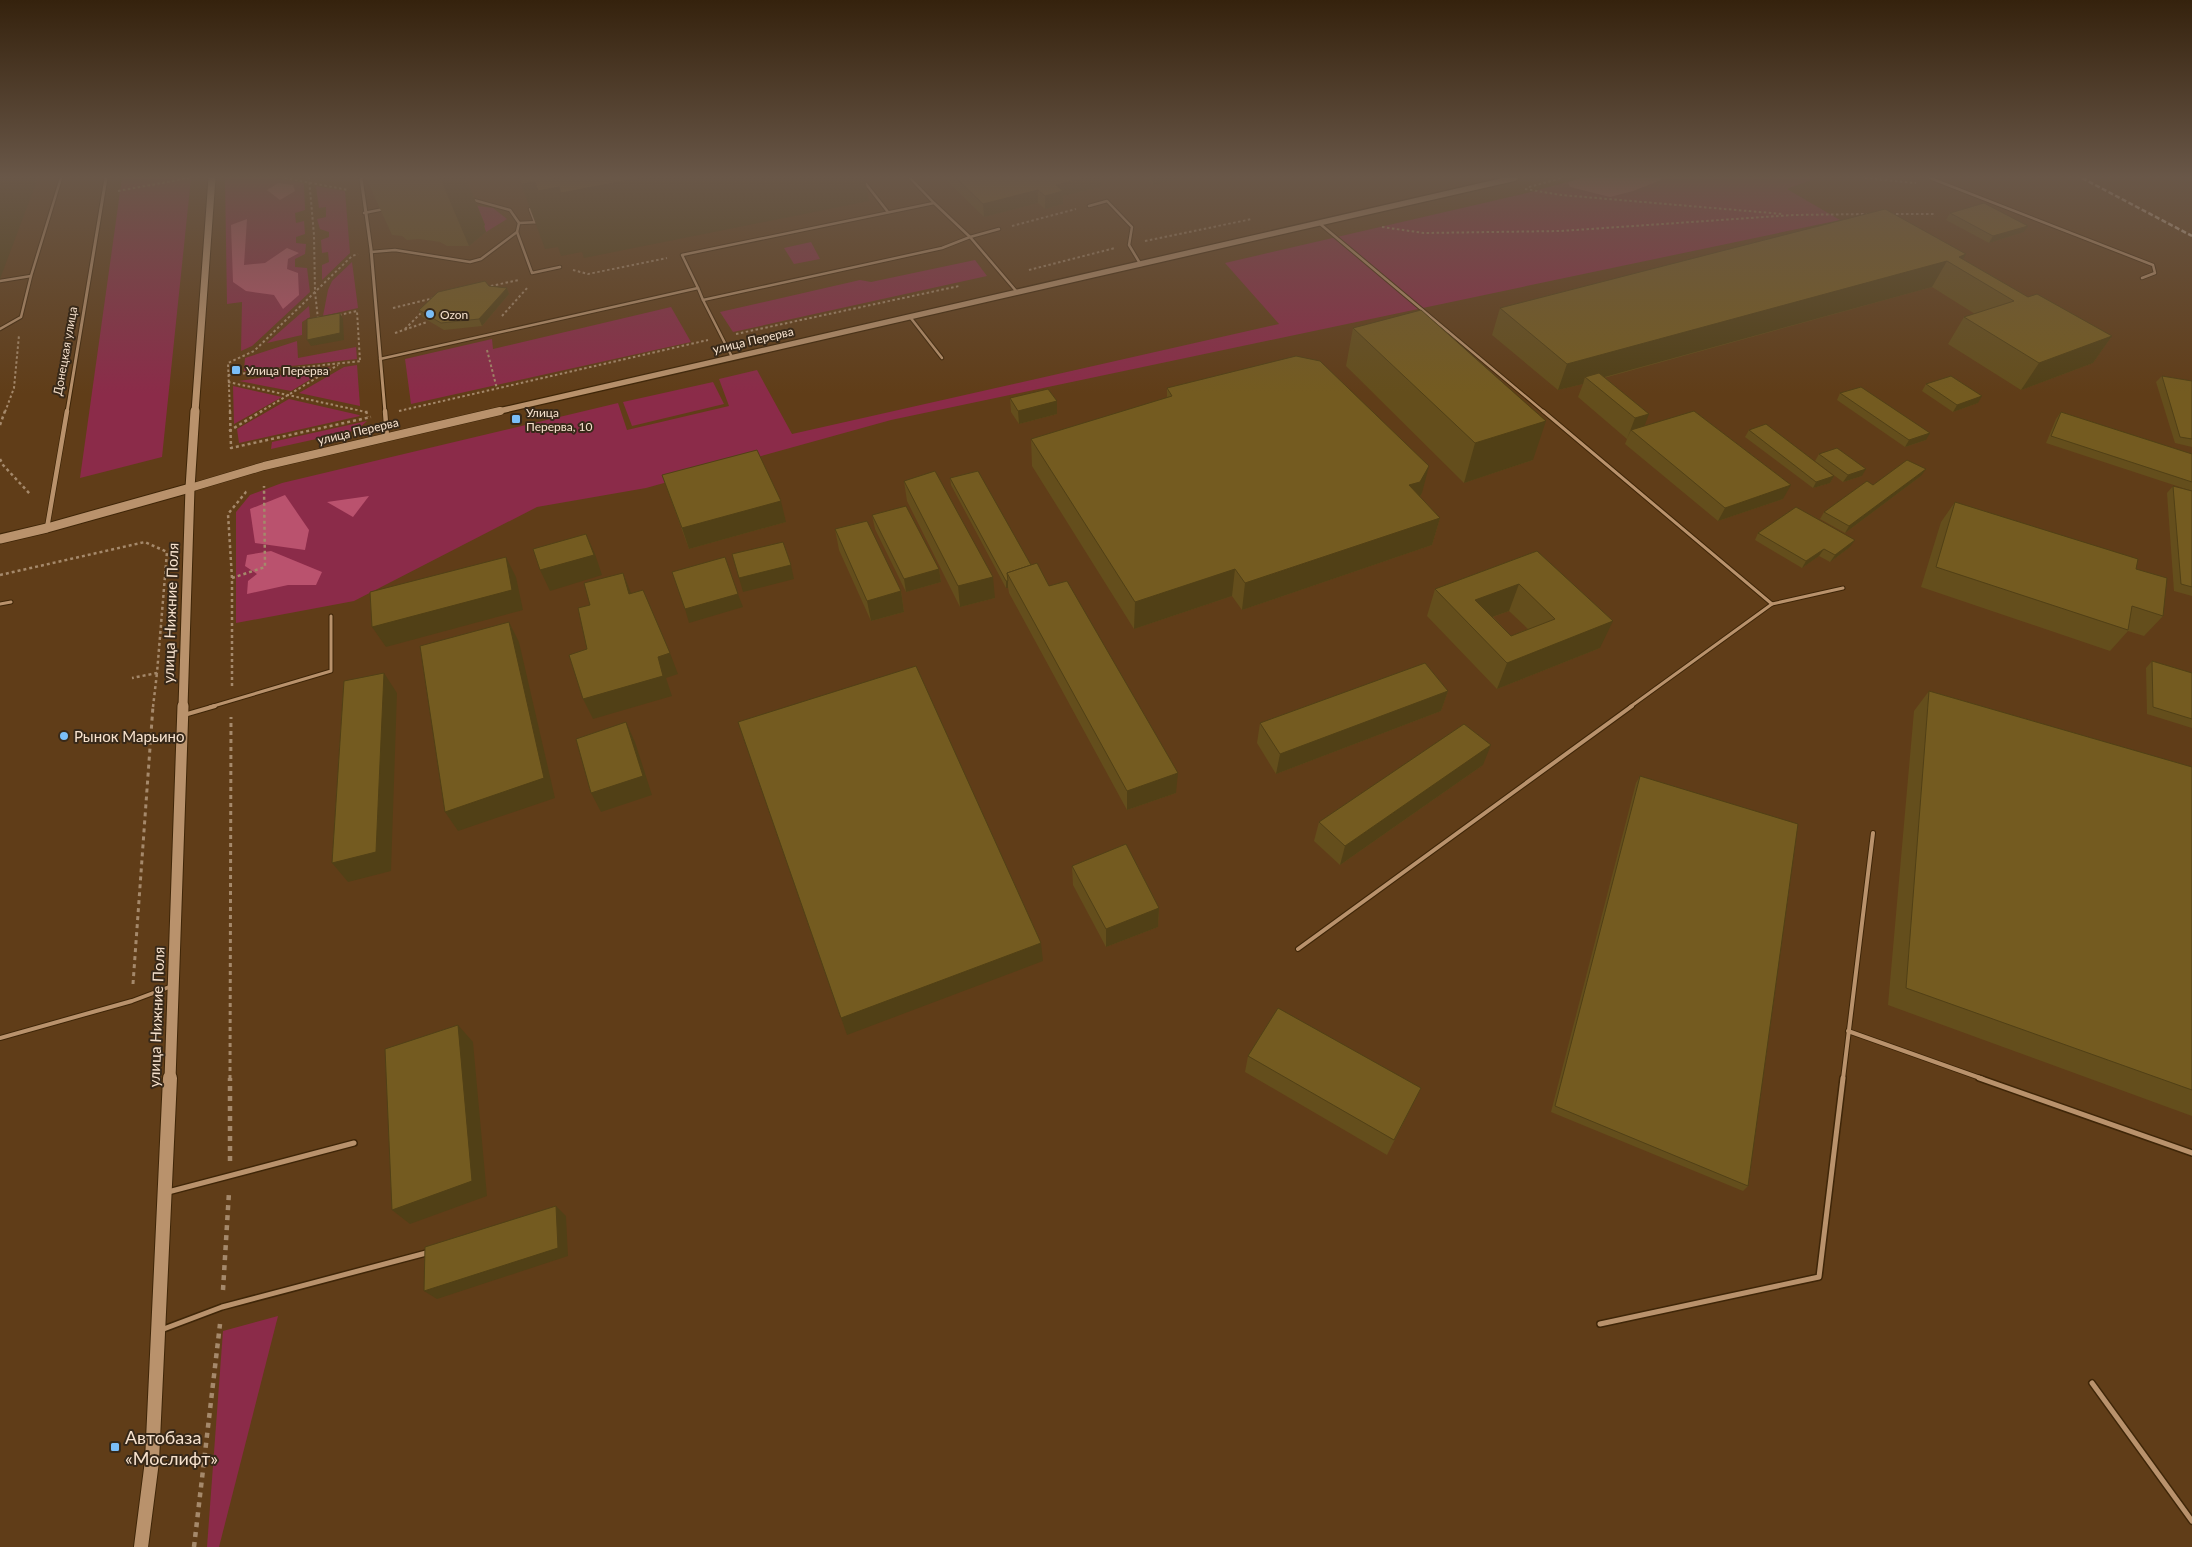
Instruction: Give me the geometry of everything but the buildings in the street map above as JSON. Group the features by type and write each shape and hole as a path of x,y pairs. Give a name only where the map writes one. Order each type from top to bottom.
{"main road":[{"path":"190,488 207,250"},
{"name":"улица Перерва","path":"0,539 47,528 190,488"},
{"name":"улица Нижние Поля","path":"141,1547 152,1461 166,1193 190,488"}],"street":[{"name":"Донецкая улица","path":"47,528 94,250"},
{"path":"371,250 387,437"},
{"name":"улица Перерва","path":"190,488 264,466 387,437 1204,250"}],"lane":[{"path":"0,328 21,317 39,250"},
{"path":"396,250 470,262 482,261 495,250"},
{"path":"524,250 532,273 560,267"},
{"path":"705,250 682,255 732,357"},
{"path":"703,300 932,250"},
{"path":"981,250 1017,292"},
{"path":"1132,250 1141,265"},
{"path":"1351,250 1772,604"},
{"path":"2115,250 2153,265 2154,273 2142,278"},
{"path":"0,281 31,276"},
{"path":"380,359 698,288"},
{"path":"910,316 942,358"},
{"path":"1298,949 1772,604 1842,588"},
{"path":"0,604 11,602"},
{"path":"182,715 331,671 332,616"},
{"path":"1600,1324 1819,1277 1873,833"},
{"path":"0,1038 132,1001 174,985"},
{"path":"1848,1032 2192,1154"},
{"path":"166,1193 354,1143"},
{"path":"158,1331 222,1307 433,1251"},
{"path":"2092,1383 2192,1521"}],"path":[{"path":"314,250 317,320 325,318"},
{"path":"370,250 352,256 254,351 228,363 231,448 721,337 964,285"},
{"path":"1003,277 1109,250"},
{"path":"560,267 588,274 682,255"},
{"path":"498,320 530,284 532,273"},
{"path":"484,287 530,277"},
{"path":"393,308 438,297 431,304"},
{"path":"405,329 425,310"},
{"path":"333,316 357,311 360,361"},
{"path":"0,425 14,388 21,317"},
{"path":"395,333 427,322"},
{"path":"484,336 497,389"},
{"path":"228,375 380,359"},
{"path":"229,431 341,363"},
{"path":"228,382 366,411 368,418"},
{"path":"0,459 3,465 30,494"},
{"path":"229,1074 231,702 233,682 232,578 228,514 246,492 264,486 265,568 232,578"},
{"path":"0,575 145,542 166,552 153,703 132,1001"},
{"path":"132,678 157,673"}],"shaded area":[{"path":"112,250 183,250 162,457 80,478"},
{"path":"226,250 305,250 305,254 295,259 295,267 307,268 310,292 252,346 241,351 242,302 227,304"},
{"path":"232,250 245,250 244,265 265,263 284,250 292,250 299,253 288,259 287,269 298,273 299,295 283,309 274,295 246,291 233,282"},
{"path":"322,250 350,250 350,253 322,280 322,265 329,262 328,252 322,253"},
{"path":"785,250 815,250 820,259 794,264"},
{"path":"1280,250 1697,250 891,420 646,488 537,507 354,601 236,623 236,512 250,495 282,483 618,403 627,430 729,406 719,379 757,370 792,434 1279,324 1225,263"},
{"path":"975,260 987,276 733,332 720,312 860,280 871,282"},
{"path":"352,262 358,308 323,316 328,290 332,281"},
{"path":"309,306 310,317 302,322 302,335 267,343"},
{"path":"671,307 691,342 411,404 405,359 492,339 493,349"},
{"path":"297,341 298,358 356,347 357,359 244,371 245,358"},
{"path":"357,365 360,406 299,393 344,367"},
{"path":"331,367 291,391 239,381"},
{"path":"713,382 724,404 632,426 623,402"},
{"path":"233,386 282,397 234,424"},
{"path":"289,399 360,416 239,443 237,429"},
{"path":"367,421 357,430 271,449 272,442"},
{"path":"285,495 309,530 305,550 255,543 250,509"},
{"path":"369,496 353,517 327,502"},
{"path":"271,551 322,572 316,585 288,585 247,594 248,581 257,574 245,566 247,555"},
{"path":"278,1316 219,1547 207,1547 223,1331"}],"place":[{"name":"Ozon","path":"430,314"},
{"name":"Улица Перерва","path":"236,370"},
{"name":"Улица Перерва, 10","path":"516,419"},
{"name":"Рынок Марьино","path":"64,736"},
{"name":"Автобаза «Мослифт»","path":"115,1447"}]}
